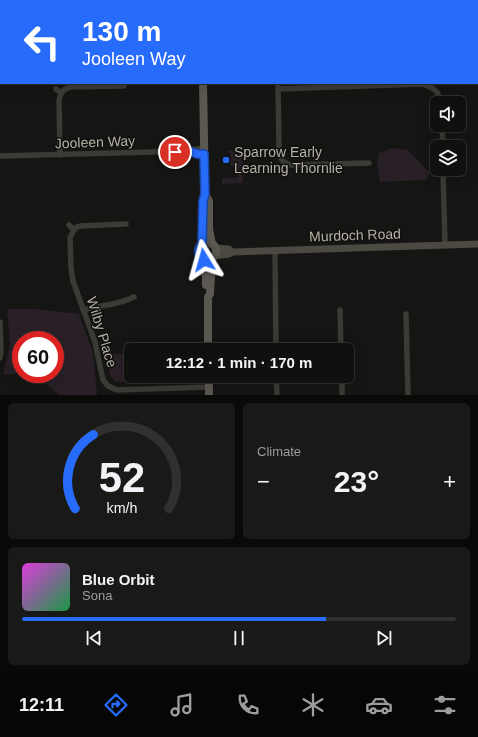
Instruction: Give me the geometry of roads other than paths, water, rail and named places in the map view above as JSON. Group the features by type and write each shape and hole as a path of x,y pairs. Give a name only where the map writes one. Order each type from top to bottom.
{"main road":[{"path":"203,84 205,194 203,201 202,244 198,252 203,259 206,278 206,294 208,297 208,343"},
{"path":"205,194 209,201 209,228 214,252 210,294 208,297"},
{"path":"202,244 207,243 214,252"},
{"name":"Murdoch Road","path":"214,252 229,249 232,252 478,244"},
{"path":"203,259 207,260 214,252"}],"street":[{"path":"369,163 291,165 284,162 280,157 278,86 422,84 432,87 439,96"},
{"path":"60,155 58,91 71,87 124,86"},
{"name":"Jooleen Way","path":"0,156 190,151 197,154 204,151"},
{"path":"443,176 445,245"},
{"path":"69,225 74,230 77,227 85,225 126,224"},
{"name":"Wilby Place","path":"74,230 70,238 73,281 97,348 103,380 108,386 117,390 209,391"},
{"path":"275,251 276,343"},
{"path":"84,310 128,300 134,297"},
{"path":"340,310 341,343"},
{"path":"406,314 408,395"},
{"path":"0,322 0,358"},
{"path":"276,383 277,395"},
{"path":"342,383 342,395"}],"place":[{"name":"Sparrow Early Learning Thornlie","path":"226,160"}]}
